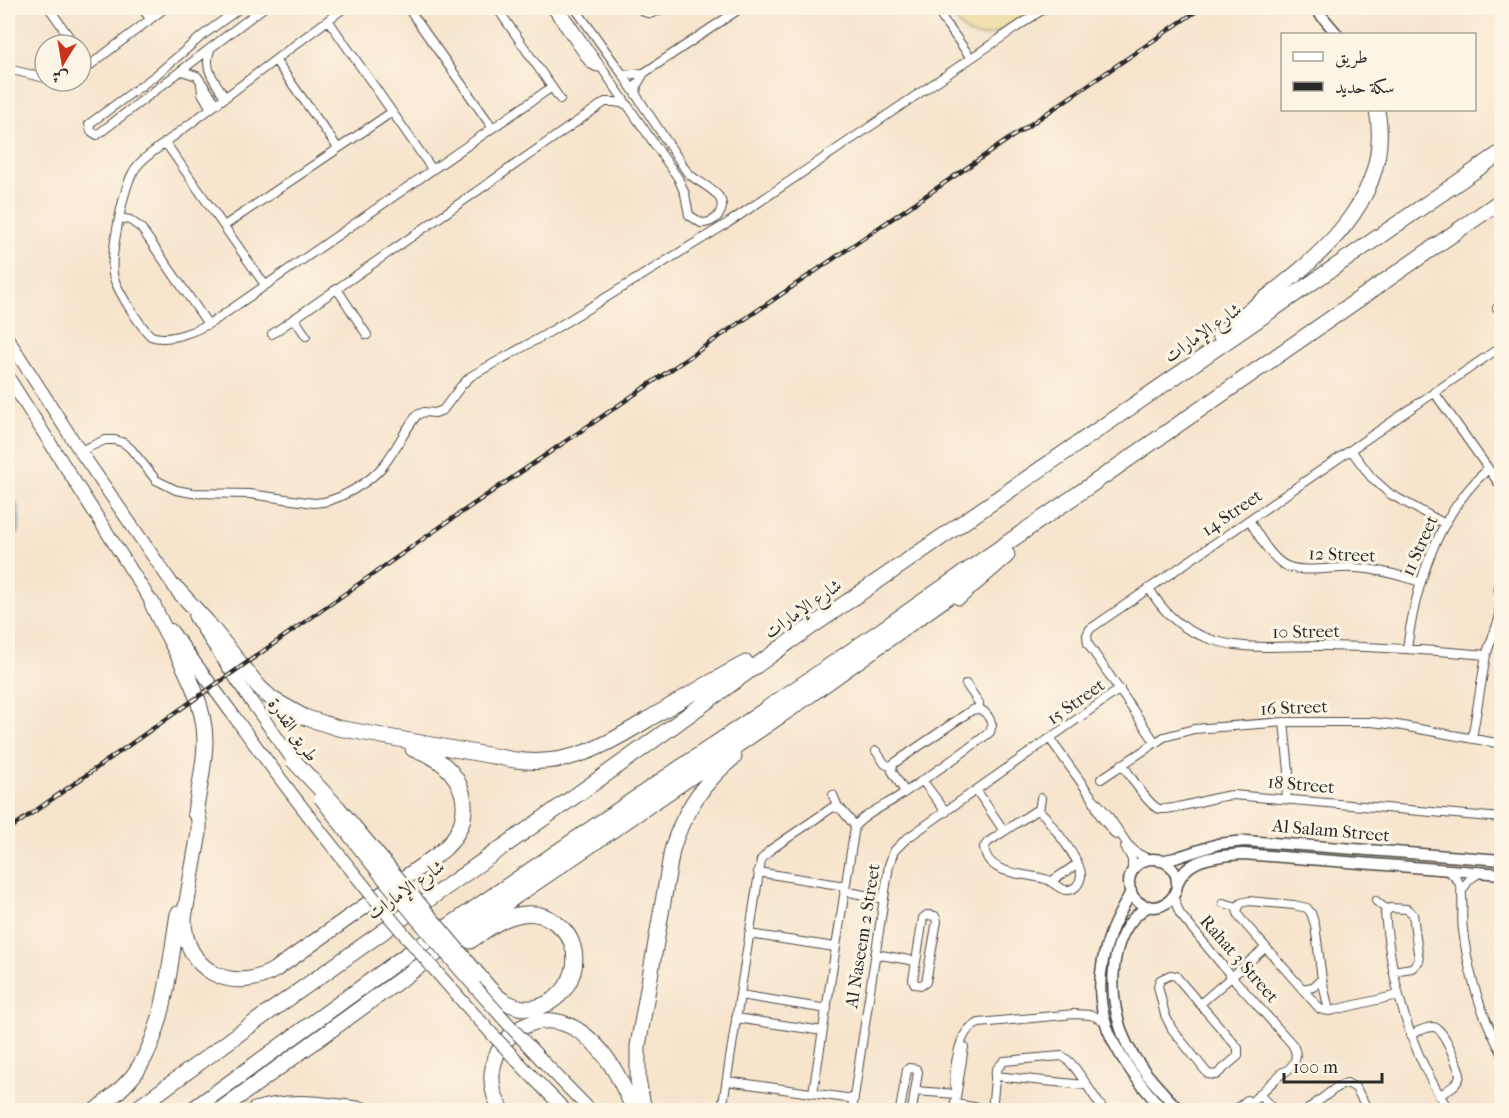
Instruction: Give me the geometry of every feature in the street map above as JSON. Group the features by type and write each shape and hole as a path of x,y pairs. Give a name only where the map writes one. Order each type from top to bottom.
{"highway":[{"path":"1200,359 1216,337 1315,259 1348,220 1366,192 1376,164 1380,135 1377,111"},
{"name":"شارع الإمارات","path":"135,1110 789,642 1502,152"},
{"path":"192,1110 405,956 863,643 1502,200"},
{"path":"220,1110 516,896 802,701 1180,432 1240,381"},
{"path":"636,1108 638,1046 642,1014 672,850 684,818 695,798 726,764 930,619 1007,555"},
{"path":"177,589 207,622 247,674 272,699 304,717 321,724 526,761 567,759 606,744 709,683 789,642"},
{"path":"96,1110 116,1094 134,1074 148,1052 158,1027 204,749 201,708 190,678 152,603"},
{"path":"196,805 199,833 184,918 189,946 206,968 222,977 240,981 259,978 276,969 437,855 448,846 460,827 464,805 461,791 456,778 443,763 425,753 374,739 352,730"},
{"path":"293,760 338,808 478,975 495,995 506,1002 524,1008 544,1005 555,999 568,985 574,967 573,948 564,930 549,919 530,914 511,916 420,973 344,1027 318,1038"},
{"path":"502,1110 492,1083 492,1068 496,1054 514,1032 527,1025 542,1022 556,1022 570,1026 592,1042 616,1072 636,1108"},
{"path":"509,1110 500,1095 497,1082 498,1068 503,1055 521,1035 534,1029 547,1027 567,1030 585,1041 636,1108"},
{"path":"255,1110 294,1102 363,1110"}],"main road":[{"name":"طريق القدرة","path":"8,339 80,451 177,589 251,701 370,863 501,1017 590,1110"},
{"path":"8,377 152,603 320,831 477,1019 565,1110"}],"street":[{"path":"49,8 67,33"},
{"path":"142,8 150,19"},
{"path":"93,64 165,8"},
{"path":"240,8 203,35 156,75 89,124 91,131 97,135 263,8"},
{"path":"344,8 213,105 136,167 126,188 113,256 113,276 119,291 147,331 154,337 165,338 208,324 552,87"},
{"path":"408,8 492,127"},
{"path":"498,8 560,99"},
{"path":"551,8 590,64 602,68"},
{"path":"560,8 678,178 689,215 701,223 715,219 720,212 720,198 687,172 636,94 575,8"},
{"path":"639,8 650,14 663,8"},
{"path":"636,94 637,85 644,73 741,8"},
{"path":"936,8 971,58"},
{"path":"80,451 105,440 119,441 131,449 156,480 184,492 250,494 314,503 322,503 339,497 378,472 417,415 423,412 435,413 443,410 460,386 471,376 543,336 728,223 1046,8"},
{"path":"1315,8 1336,33"},
{"path":"328,20 432,169"},
{"path":"210,50 207,69 225,97"},
{"path":"275,60 338,148"},
{"path":"8,69 33,75"},
{"path":"199,79 207,69"},
{"path":"182,71 199,79 213,105"},
{"path":"623,75 644,73"},
{"path":"605,102 612,82"},
{"path":"272,334 605,102 627,105"},
{"path":"224,226 392,112"},
{"path":"165,142 265,285"},
{"path":"120,218 134,222 141,228 208,324"},
{"path":"337,289 367,335"},
{"path":"294,318 306,336"},
{"name":"14 Street","path":"1155,742 1088,644 1087,635 1096,623 1502,346"},
{"path":"1434,392 1502,488"},
{"path":"1351,450 1371,477 1390,494 1445,524"},
{"name":"11 Street","path":"1407,648 1411,618 1420,582 1445,524 1467,490 1488,468"},
{"name":"12 Street","path":"1249,520 1274,555 1289,567 1298,569 1355,567 1396,574 1420,582"},
{"path":"1472,739 1486,655 1500,613 1501,595 1498,585 1502,579"},
{"name":"10 Street","path":"1149,588 1173,618 1193,632 1217,641 1262,648 1322,646 1407,648 1486,655"},
{"path":"966,684 979,703 979,709"},
{"name":"15 Street","path":"1050,739 1120,689"},
{"path":"813,1093 855,826 990,732 991,721 983,710 972,710 892,767"},
{"path":"1284,722 1289,771 1286,799"},
{"name":"16 Street","path":"1101,779 1155,742 1184,730 1284,722 1371,722 1502,744"},
{"path":"1050,739 1129,852 1132,859 1129,885 1131,891 1138,901 1149,906"},
{"name":"Al Naseem 2 Street","path":"852,1110 889,865 894,851 906,839 1050,739"},
{"path":"876,751 885,765 892,767"},
{"name":"18 Street","path":"1122,764 1159,810 1222,795 1502,818"},
{"path":"892,767 892,771 905,792"},
{"path":"922,780 946,812"},
{"path":"977,790 1004,831"},
{"path":"833,795 838,807 855,826"},
{"path":"1039,811 1041,798"},
{"path":"722,1110 761,860 770,850 830,809 838,807"},
{"path":"1039,811 1046,816 1077,864 1081,878 1078,885 1066,890 1052,881 996,867 986,854 984,847 1004,831 1031,813 1039,811"},
{"path":"1106,818 1137,854 1155,860 1173,870 1177,885 1173,896 1165,904 1149,906 1128,925 1118,950 1113,979 1115,1009 1124,1040 1132,1054 1179,1110"},
{"name":"Al Salam Street","path":"1155,860 1175,858 1218,843 1245,841 1502,860"},
{"name":"Al Salam Street","path":"1177,885 1183,871 1194,863 1215,857 1243,854 1502,873"},
{"path":"1132,873 1139,864 1155,860"},
{"path":"1052,881 1077,864"},
{"path":"1447,870 1456,879 1461,892 1463,929 1471,974 1481,1009 1502,1053"},
{"path":"758,872 844,888 884,899"},
{"path":"1461,892 1469,880 1479,873"},
{"path":"1131,891 1116,919 1106,945 1101,973 1101,1000 1105,1022 1113,1044 1125,1065 1163,1110"},
{"name":"Rahat 3 Street","path":"1173,896 1180,914 1296,1049 1295,1062 1292,1067 1239,1110"},
{"path":"1238,907 1241,903 1249,901 1294,905 1306,909 1314,919 1329,1011"},
{"path":"1376,901 1387,910"},
{"path":"1223,903 1238,907"},
{"path":"1238,907 1240,918 1317,1007 1329,1011 1398,994"},
{"path":"1387,910 1390,908 1407,909 1413,914 1419,957 1415,967 1393,971"},
{"path":"1387,910 1393,971 1410,1035 1423,1068 1449,1110"},
{"path":"924,916 935,916 937,921 926,980 922,985 915,984 912,980 915,961 924,916"},
{"path":"749,934 835,947"},
{"path":"1200,1004 1265,948"},
{"path":"875,954 915,961"},
{"path":"1164,976 1176,976 1200,1004 1238,1048 1238,1056 1216,1075 1208,1074 1172,1029 1163,1008 1158,986 1160,980 1164,976"},
{"path":"1302,989 1313,987 1322,979"},
{"path":"740,995 827,1009"},
{"path":"1101,1000 1090,1010 1074,1014 979,1023 967,1031 959,1049 954,1083 956,1091 954,1107 992,1110 995,1076 999,1065 1004,1061 1061,1056 1069,1059 1104,1110"},
{"path":"1074,1014 1091,1015 1105,1022"},
{"path":"736,1018 823,1031"},
{"path":"1410,1035 1433,1027 1442,1031 1460,1072 1460,1077 1455,1084 1439,1096"},
{"path":"900,1110 906,1072 909,1068 916,1069 918,1072 912,1110"},
{"path":"995,1076 1085,1085"},
{"path":"727,1080 853,1099"},
{"path":"1307,1110 1337,1087 1347,1083 1356,1088 1368,1110"},
{"path":"915,1090 956,1091"},
{"path":"1257,1096 1274,1110"}],"sand":[{"path":"948,8 1034,8 1000,32 980,36 971,34 962,28"}],"water":[{"path":"8,489 16,503 19,525 14,539 8,545"}],"railway":[{"path":"8,830 443,525 1201,8"}]}
